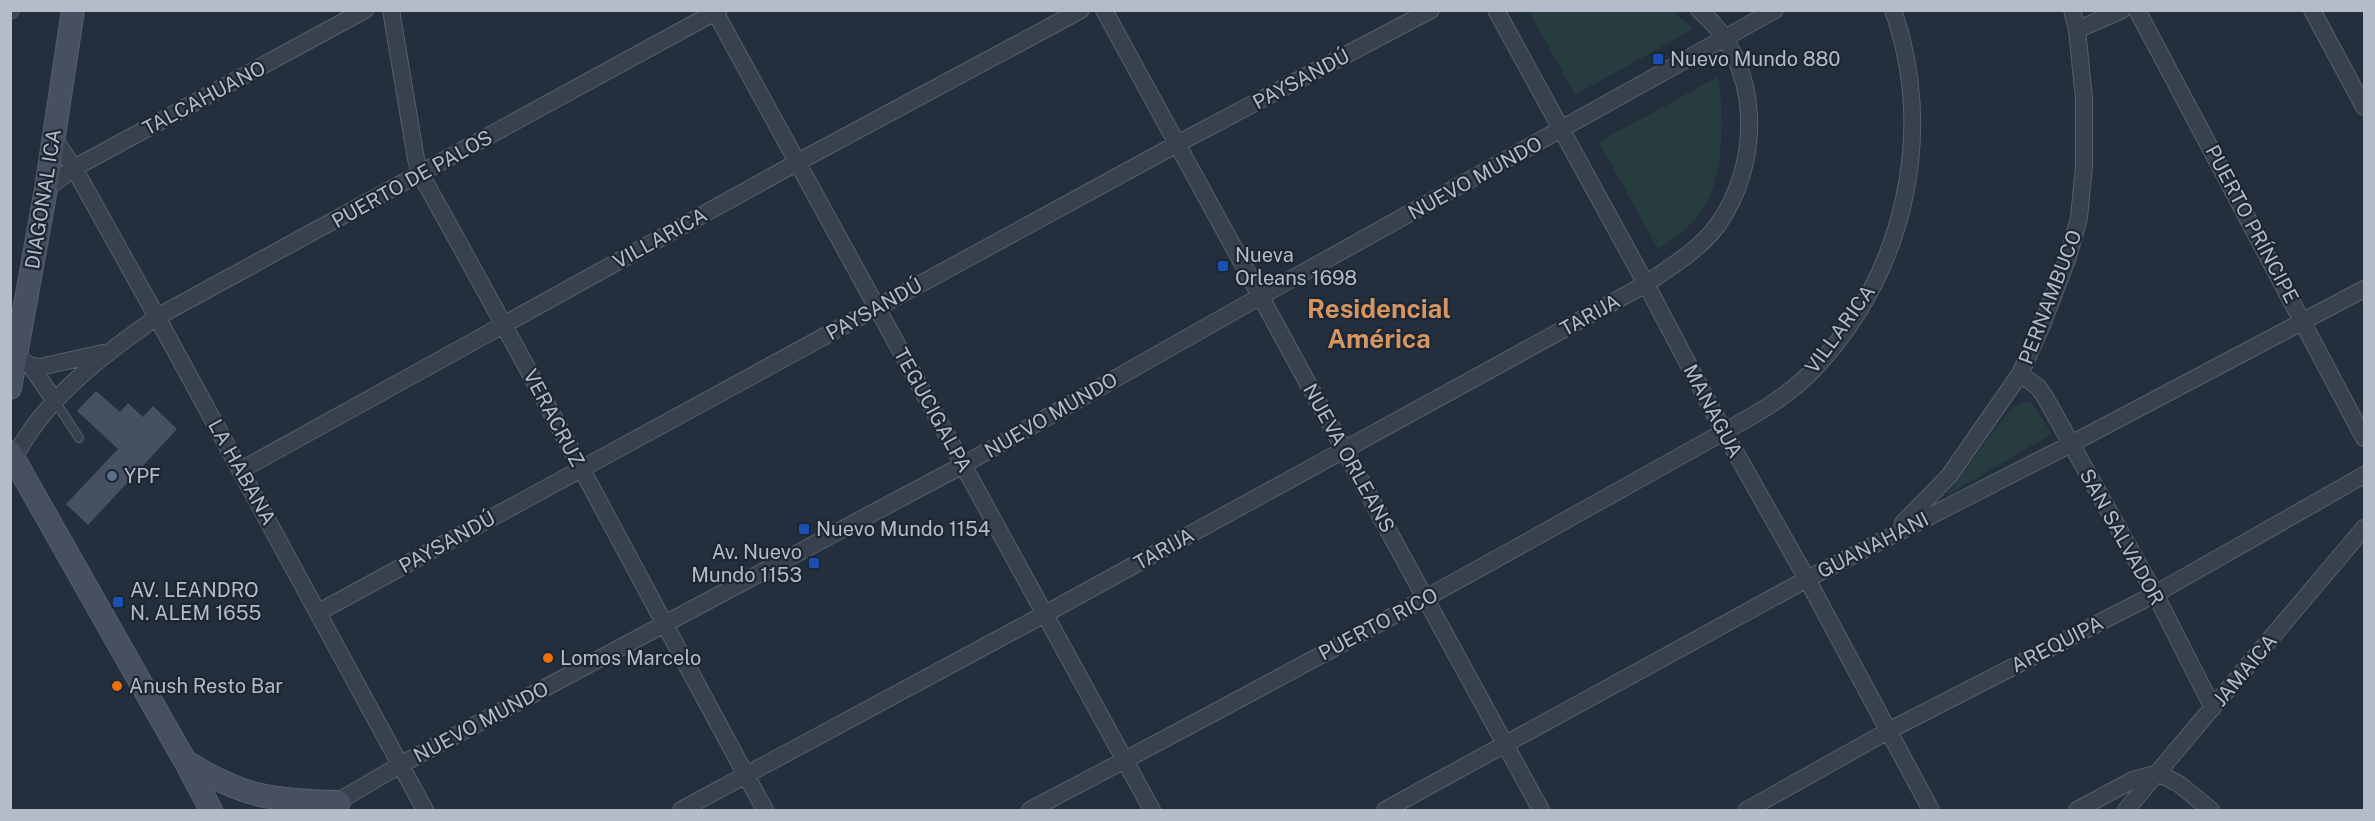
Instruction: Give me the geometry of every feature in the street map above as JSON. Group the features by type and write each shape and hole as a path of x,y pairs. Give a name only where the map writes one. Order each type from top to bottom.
{"main road":[{"name":"DIAGONAL ICA","path":"10,387 23,362 53,137 73,10"},
{"path":"12,455 211,810"},
{"path":"185,761 211,777 265,798 331,807"}],"street":[{"name":"TALCAHUANO","path":"46,189 74,168 365,10"},
{"name":"VERACRUZ","path":"391,10 416,159 421,175 505,324 663,625 765,810"},
{"name":"VILLARICA","path":"241,470 798,162 1081,10"},
{"name":"NUEVA ORLEANS","path":"1104,10 1541,810"},
{"name":"PAYSANDÚ","path":"319,612 1177,144 1431,10"},
{"name":"MANAGUA","path":"1496,10 1931,810"},
{"path":"1646,284 1690,253 1716,227 1732,200 1744,164 1749,128 1748,90 1738,62 1725,37 1699,10"},
{"name":"NUEVO MUNDO","path":"331,807 400,765 963,465 1775,10"},
{"name":"VILLARICA","path":"1724,432 1795,387 1819,364 1853,318 1880,275 1899,222 1909,176 1913,135 1910,81 1893,10"},
{"name":"PERNAMBUCO","path":"1889,537 1927,501 1949,476 2020,374 2057,286 2079,218 2084,165 2084,99 2077,30 2072,10"},
{"path":"2077,30 2122,10"},
{"name":"PUERTO PRÍNCIPE","path":"2138,10 2364,438"},
{"path":"2312,10 2364,107"},
{"name":"PUERTO DE PALOS","path":"12,455 55,401 107,352 157,317 421,175 716,11"},
{"name":"TEGUCIGALPA","path":"716,11 1152,810"},
{"name":"LA HABANA","path":"53,137 74,168 157,317 425,810"},
{"name":"TARIJA","path":"681,810 1045,614 1646,284"},
{"name":"GUANAHANI","path":"1385,810 1807,579 2072,444 2364,289"},
{"name":"PUERTO DE PALOS","path":"23,362 40,367 107,352"},
{"path":"23,362 55,401"},
{"name":"SAN SALVADOR","path":"2020,374 2038,387 2072,444 2155,594 2213,708"},
{"name":"PUERTO RICO","path":"1030,810 1426,599 1724,432"},
{"name":"AREQUIPA","path":"1747,810 1888,731 2155,594 2364,475"},
{"name":"JAMAICA","path":"2126,810 2364,528"},
{"path":"2077,810 2133,780 2158,773 2179,784 2211,810"}],"lane":[{"path":"55,401 79,438"}],"green space":[{"path":"1529,11 1673,11 1693,29 1575,95"},
{"path":"1718,77 1722,113 1720,155 1711,194 1702,211 1691,224 1658,249 1599,142"},
{"path":"2022,402 2032,403 2052,434 1947,495 2010,409"}],"building":[{"name":"YPF","path":"96,391 120,412 128,403 143,417 153,406 177,429 88,525 66,504 118,449 77,411"}],"place":[{"name":"Nuevo Mundo 880","path":"1658,59"},
{"name":"Nueva Orleans 1698","path":"1223,266"},
{"name":"YPF","path":"112,476"},
{"name":"Nuevo Mundo 1154","path":"804,529"},
{"name":"Av. Nuevo Mundo 1153","path":"814,563"},
{"name":"AV. LEANDRO N. ALEM 1655","path":"118,602"},
{"name":"Lomos Marcelo","path":"548,658"},
{"name":"Anush Resto Bar","path":"117,686"}],"district":[{"name":"Residencial América","path":"1379,324"}]}
